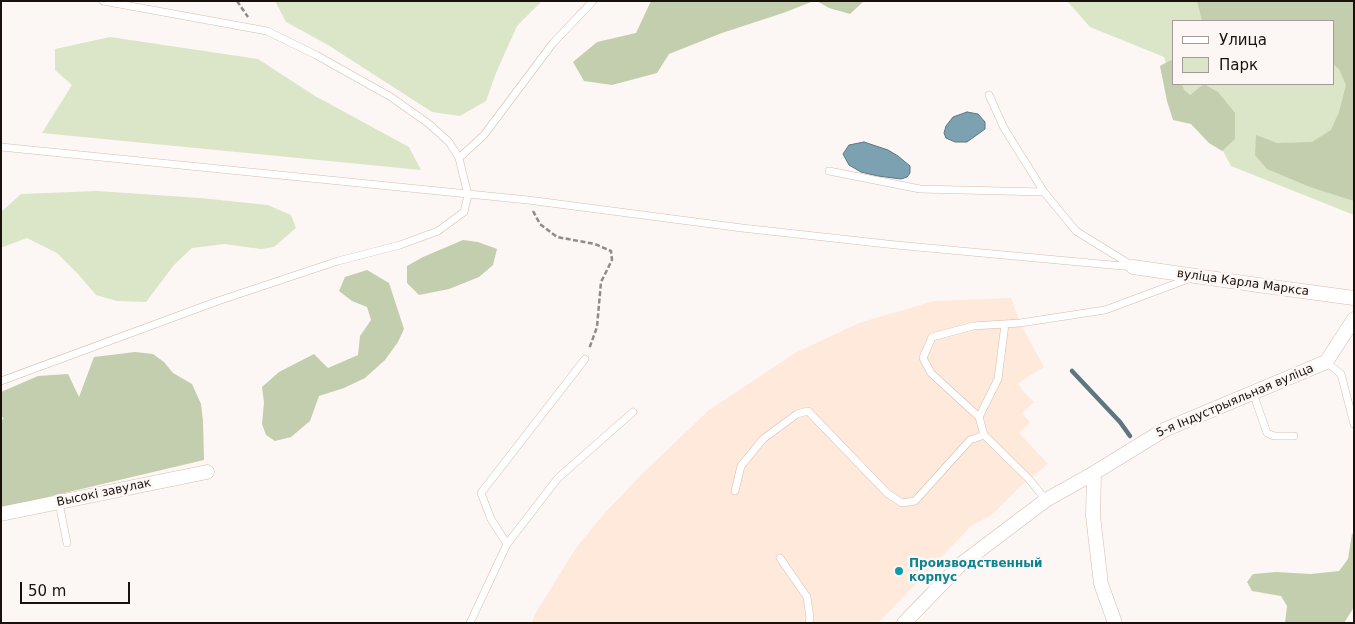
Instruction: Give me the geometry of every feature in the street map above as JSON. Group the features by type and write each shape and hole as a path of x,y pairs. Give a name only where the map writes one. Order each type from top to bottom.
{"street":[{"name":"вуліца Карла Маркса","path":"1133,266 1354,298"},
{"path":"1326,362 1354,319"},
{"name":"5-я Індустрыяльная вуліца","path":"904,623 960,566 1046,500 1164,430 1326,362"},
{"name":"Высокі завулак","path":"1,514 207,472"},
{"path":"1094,473 1093,516 1101,584 1115,623"}],"lane":[{"path":"1,381 218,301 338,261 400,245 438,231 464,212 468,195 459,158 449,142 429,124 391,97 316,54 266,31 103,1"},
{"path":"459,158 484,135 553,43 593,1"},
{"path":"989,95 1004,128 1044,192 1076,231 1133,266"},
{"path":"1,147 528,200 896,245 1133,266"},
{"path":"829,170 920,189 1044,192"},
{"path":"1046,500 1029,480 984,435 979,417 931,374 923,358 932,337 973,326 1005,324 1105,310 1195,276"},
{"path":"979,417 998,379 1005,324"},
{"path":"506,544 491,519 481,493 585,359"},
{"path":"1326,362 1341,374 1354,424"},
{"path":"1253,393 1267,433 1274,436 1294,436"},
{"path":"735,491 741,466 763,439 797,414 808,411 887,493 902,503 915,501 970,440 984,435"},
{"path":"470,623 506,544 558,478 633,412"},
{"path":"59,503 67,543"},
{"path":"780,558 807,597 809,623"}],"path":[{"path":"528,200 540,224 557,236 595,244 611,251 612,260 601,282 597,327 585,359"}],"shaded area":[{"path":"1011,298 1020,323 1044,367 1018,383 1034,402 1022,413 1030,422 1019,433 1048,464 1023,484 993,514 971,526 878,623 532,623 535,614 576,548 603,515 643,473 709,410 795,353 859,323 934,301"}],"green space":[{"path":"275,1 542,1 517,26 486,101 460,116 432,112 328,45 286,22"},
{"path":"651,1 814,1 722,33 669,54 657,73 612,85 584,81 573,62 597,42 636,33"},
{"path":"817,1 864,1 850,14 829,8"},
{"path":"1067,1 1354,1 1354,215 1231,166 1211,129 1182,111 1173,85 1335,85 1335,20 1172,20 1172,81 1164,57 1090,27"},
{"path":"1197,1 1354,1 1354,201 1310,187 1267,169 1255,155 1256,135 1277,143 1312,142 1331,130 1339,112 1346,85 1339,69 1335,66 1335,20 1202,20"},
{"path":"110,37 258,59 315,96 409,147 421,170 42,133 72,85 55,70 55,49"},
{"path":"1171,60 1172,85 1182,85 1184,90 1190,95 1203,85 1206,85 1218,92 1235,113 1235,139 1222,151 1209,143 1191,124 1173,120 1160,66"},
{"path":"97,191 268,205 291,215 296,228 274,247 261,249 224,244 192,248 174,265 146,302 117,301 96,295 57,253 27,238 3,247 1,246 1,212 21,194"},
{"path":"463,240 478,242 497,249 493,265 479,277 449,289 419,295 407,283 407,266"},
{"path":"367,270 389,283 404,329 398,342 385,360 365,378 344,388 319,396 310,421 291,437 275,441 266,435 262,424 264,402 262,387 279,372 314,354 328,368 358,355 360,336 371,320 367,307 352,301 339,291 345,277"},
{"path":"135,352 153,354 164,362 173,373 192,384 201,404 204,460 1,508 1,421 4,418 1,417 1,392 38,376 68,374 79,397 94,357"},
{"path":"1354,533 1354,607 1344,623 1285,623 1287,606 1281,596 1252,591 1247,582 1253,574 1276,572 1311,574 1339,571 1348,559 1352,534"}],"water":[{"path":"967,112 978,114 985,122 985,129 967,142 955,142 946,138 944,133 946,126 953,117"},
{"path":"864,142 888,150 898,156 910,166 910,173 907,177 901,179 878,176 861,172 849,165 843,154 849,145"}],"waterway":[{"path":"1072,371 1120,422 1130,436"}],"place":[{"name":"Производственный корпус","path":"899,571"}]}
